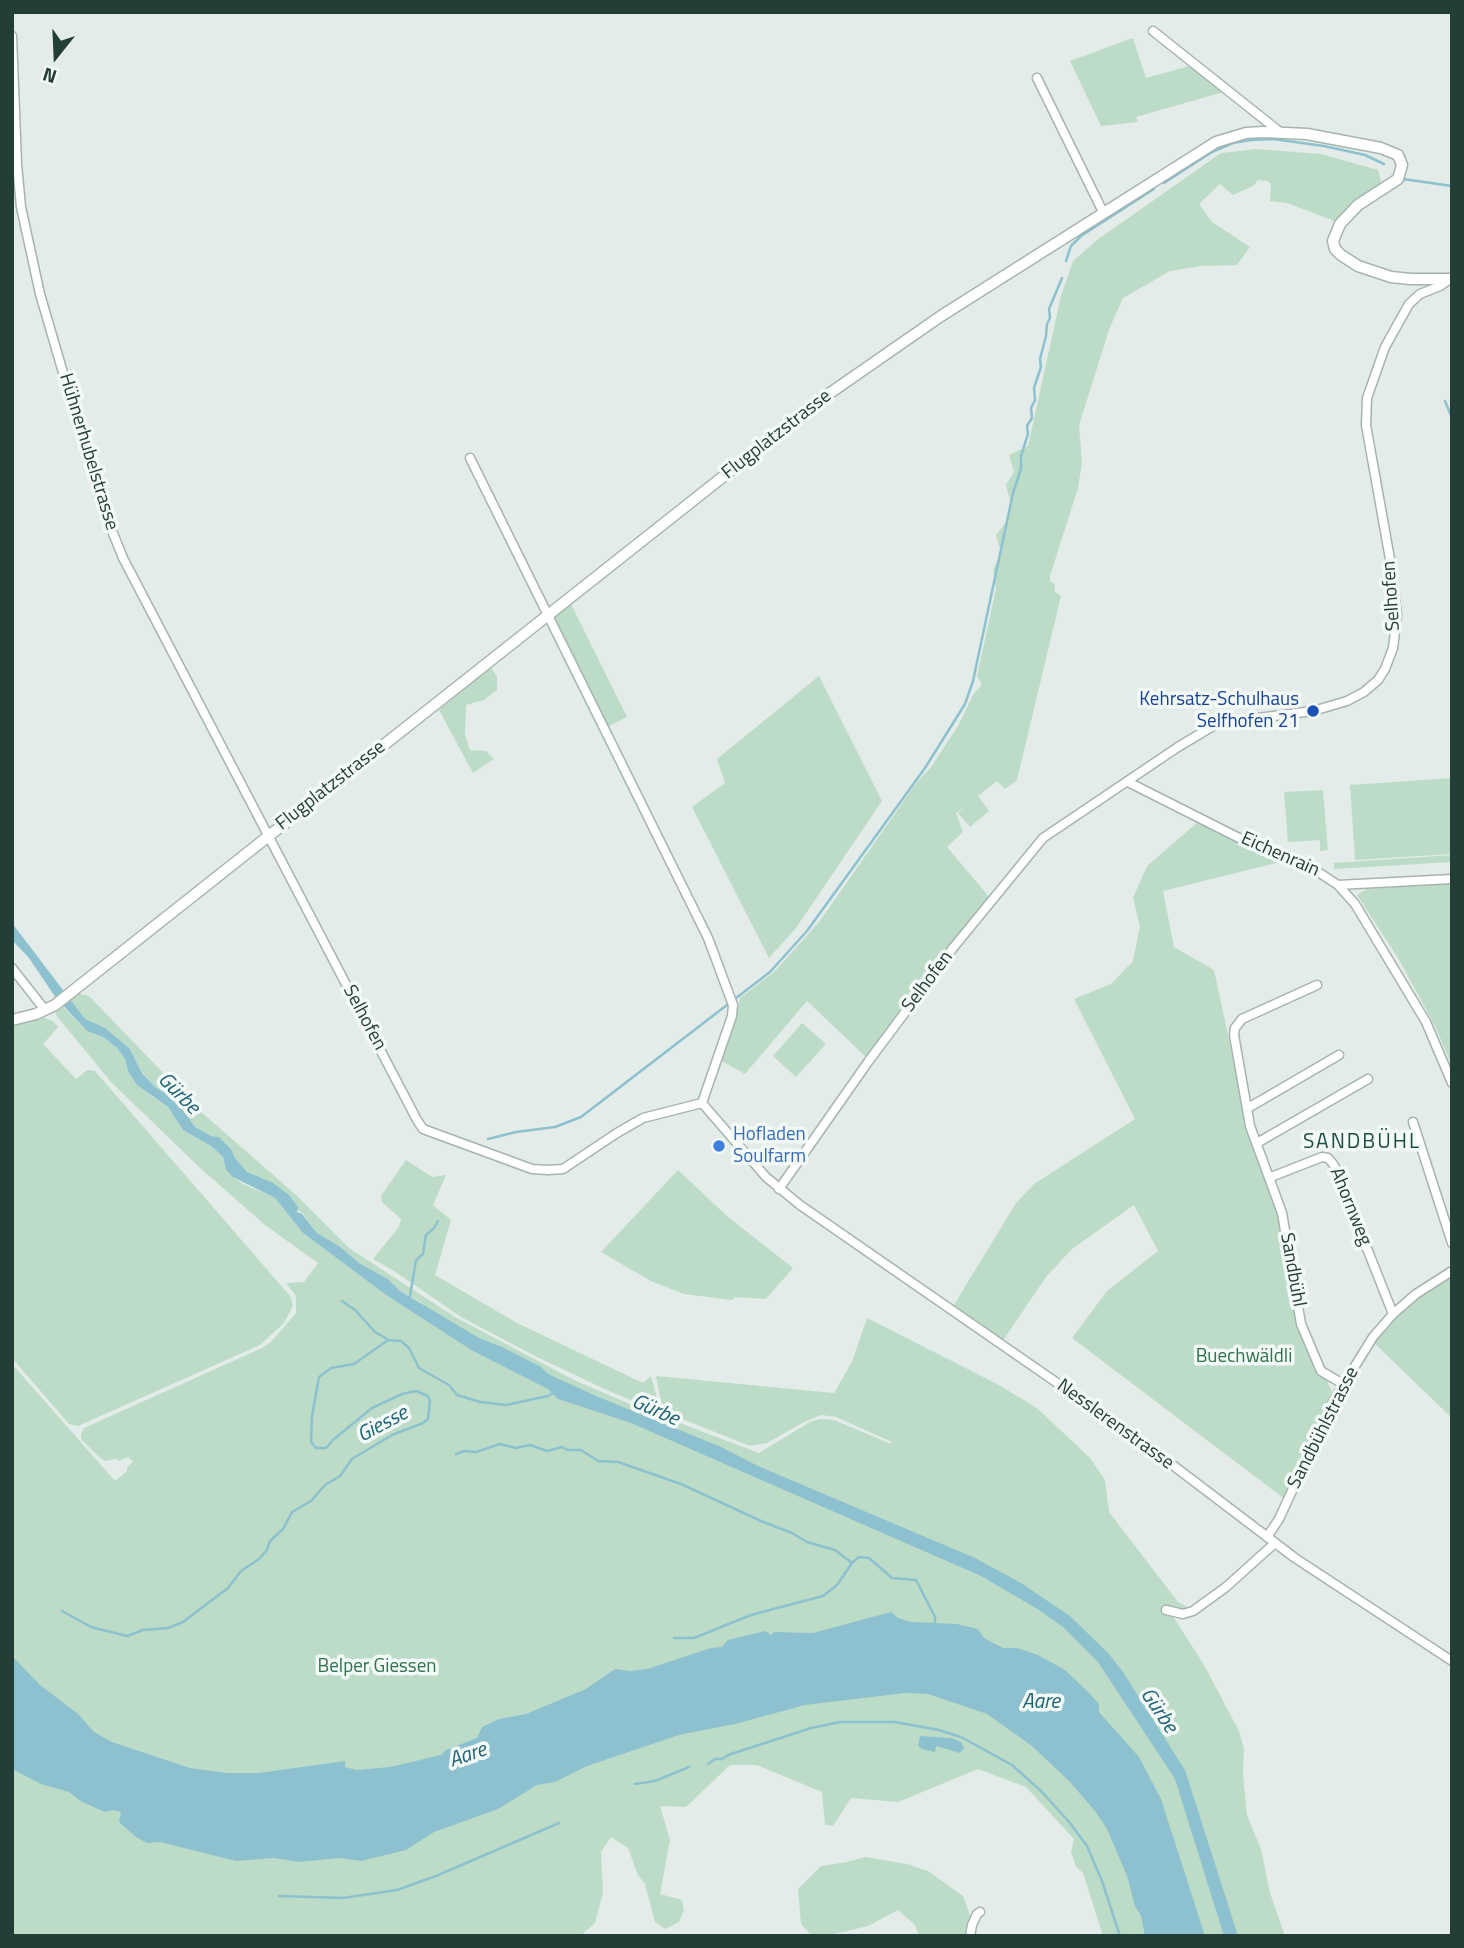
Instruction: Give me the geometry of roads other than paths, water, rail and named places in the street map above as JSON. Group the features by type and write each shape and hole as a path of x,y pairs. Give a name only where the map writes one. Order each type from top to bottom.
{"street":[{"path":"1153,32 1280,132"},
{"name":"Hühnerhubelstrasse","path":"12,36 17,164 22,207 40,294 102,506 123,558 269,836"},
{"path":"1037,78 1103,212"},
{"name":"Flugplatzstrasse","path":"12,1020 55,1005 820,400 941,316 1216,142 1246,133 1280,132 1307,134 1381,148 1398,155 1402,165 1398,178 1358,205 1340,224 1333,241 1335,249 1358,266 1391,277 1451,279"},
{"name":"Selhofen","path":"779,1189 868,1062 946,958 1038,844 1052,831 1178,747 1219,723 1313,711 1348,701 1368,688 1385,669 1394,648 1396,634 1395,596 1366,425 1367,398 1385,347 1409,304 1420,294 1451,279"},
{"path":"470,458 708,938 731,1001 732,1016 702,1103 742,1151 779,1189"},
{"name":"Eichenrain","path":"1128,782 1256,846 1312,868 1338,885 1355,904 1426,1022 1452,1083"},
{"name":"Selhofen","path":"269,836 423,1129 533,1169 555,1170 563,1169 643,1118 702,1103"},
{"path":"1338,885 1452,879"},
{"path":"12,968 45,1010"},
{"name":"Sandbühl","path":"1317,985 1242,1019 1235,1028 1234,1035 1250,1126 1282,1213 1301,1324 1321,1371 1343,1384"},
{"path":"1248,1108 1339,1055"},
{"path":"1257,1143 1368,1079"},
{"path":"1413,1122 1452,1243"},
{"name":"Ahornweg","path":"1270,1177 1322,1157 1328,1158 1334,1165 1392,1314"},
{"name":"Nesslerenstrasse","path":"779,1189 835,1231 1129,1433 1271,1540 1452,1661"},
{"name":"Sandbühlstrasse","path":"1166,1610 1183,1614 1193,1611 1226,1587 1271,1540 1343,1384 1373,1337 1392,1314 1416,1294 1452,1271"},
{"path":"970,1936 977,1914 981,1912"}],"water":[{"path":"12,923 85,1019 105,1028 130,1049 142,1073 155,1087 175,1099 195,1127 211,1136 219,1137 247,1172 273,1183 289,1195 298,1207 297,1212 302,1214 317,1233 339,1246 359,1263 388,1279 400,1291 479,1338 541,1367 548,1374 975,1558 1021,1583 1070,1616 1108,1653 1123,1672 1185,1770 1238,1936 1224,1936 1175,1779 1098,1662 1063,1627 981,1576 631,1423 558,1399 548,1389 473,1351 386,1295 303,1233 275,1198 233,1177 226,1170 223,1157 211,1146 183,1130 168,1107 137,1085 117,1048 103,1037 87,1031 56,998 29,958 12,940"},
{"name":"Aare","path":"891,1612 898,1618 911,1622 957,1624 978,1629 984,1638 1003,1648 1017,1648 1038,1655 1065,1670 1089,1693 1099,1704 1099,1712 1139,1757 1161,1799 1205,1936 1145,1936 1127,1876 1107,1829 1070,1782 1032,1746 987,1714 928,1694 905,1693 805,1705 735,1724 679,1735 587,1766 555,1782 537,1785 498,1809 434,1832 406,1850 361,1861 340,1858 299,1862 274,1858 236,1861 160,1842 147,1843 119,1822 121,1812 105,1812 82,1802 69,1792 41,1784 12,1769 12,1656 40,1685 78,1714 94,1732 112,1742 190,1768 227,1773 259,1773 345,1761 345,1767 356,1770 390,1767 441,1755 446,1750 477,1738 482,1727 499,1719 526,1714 586,1689 615,1669 647,1669 711,1648 722,1647 728,1640 765,1631 771,1635 774,1632 813,1633"},
{"path":"920,1736 951,1738 961,1742 964,1748 960,1753 936,1746 935,1752 922,1749 918,1746"}],"waterway":[{"path":"1164,183 1212,152 1233,143 1251,140 1273,139 1324,146 1365,155 1384,164"},
{"path":"1403,179 1452,186"},
{"path":"1066,261 1071,246 1081,236 1154,189"},
{"path":"488,1139 555,1127 581,1117 770,972 807,931 925,768 965,704 973,681 1013,493 1021,469 1027,426 1032,418 1034,388 1041,367 1040,359 1050,318 1049,309 1062,278"},
{"path":"1445,401 1452,418"},
{"path":"410,1296 416,1260 423,1254 426,1235 438,1221"},
{"path":"342,1301 355,1310 375,1332 387,1339"},
{"name":"Giesse","path":"62,1611 91,1627 127,1636 143,1630 168,1628 183,1622 228,1588 241,1571 267,1550 270,1541 283,1529 292,1512 311,1501 325,1485 340,1476 352,1459 392,1435 428,1419 428,1396 416,1391 402,1394 372,1408 326,1448 316,1448 311,1442 312,1416 319,1377 331,1368 354,1364 388,1340 401,1341 409,1348 419,1368 449,1385 457,1395 480,1402 506,1405 553,1393"},
{"path":"456,1454 464,1451 476,1452 500,1444 516,1448 530,1445 547,1451 562,1447 581,1450 598,1461 618,1462 681,1484 807,1542 835,1550 852,1563"},
{"path":"674,1638 694,1638 751,1615 823,1596 837,1585 859,1557 869,1558 892,1578 916,1580 935,1617 935,1625"},
{"path":"708,1764 715,1759 722,1759 811,1728 840,1722 895,1722 961,1737 1012,1765 1042,1792 1070,1823 1087,1846 1120,1936"},
{"path":"635,1784 655,1781 689,1767"},
{"path":"279,1896 343,1898 397,1890 559,1823"}],"place":[{"name":"Kehrsatz-Schulhaus Selfhofen 21","path":"1313,711"},
{"name":"Hofladen Soulfarm","path":"719,1146"}],"district":[{"name":"SANDBÜHL","path":"1362,1143"}],"water label":[{"name":"Gürbe","path":"178,1094"},
{"name":"Gürbe","path":"655,1411"},
{"name":"Gürbe","path":"1158,1711"}],"park label":[{"name":"Buechwäldli","path":"1244,1357"},
{"name":"Belper Giessen","path":"377,1667"}]}
